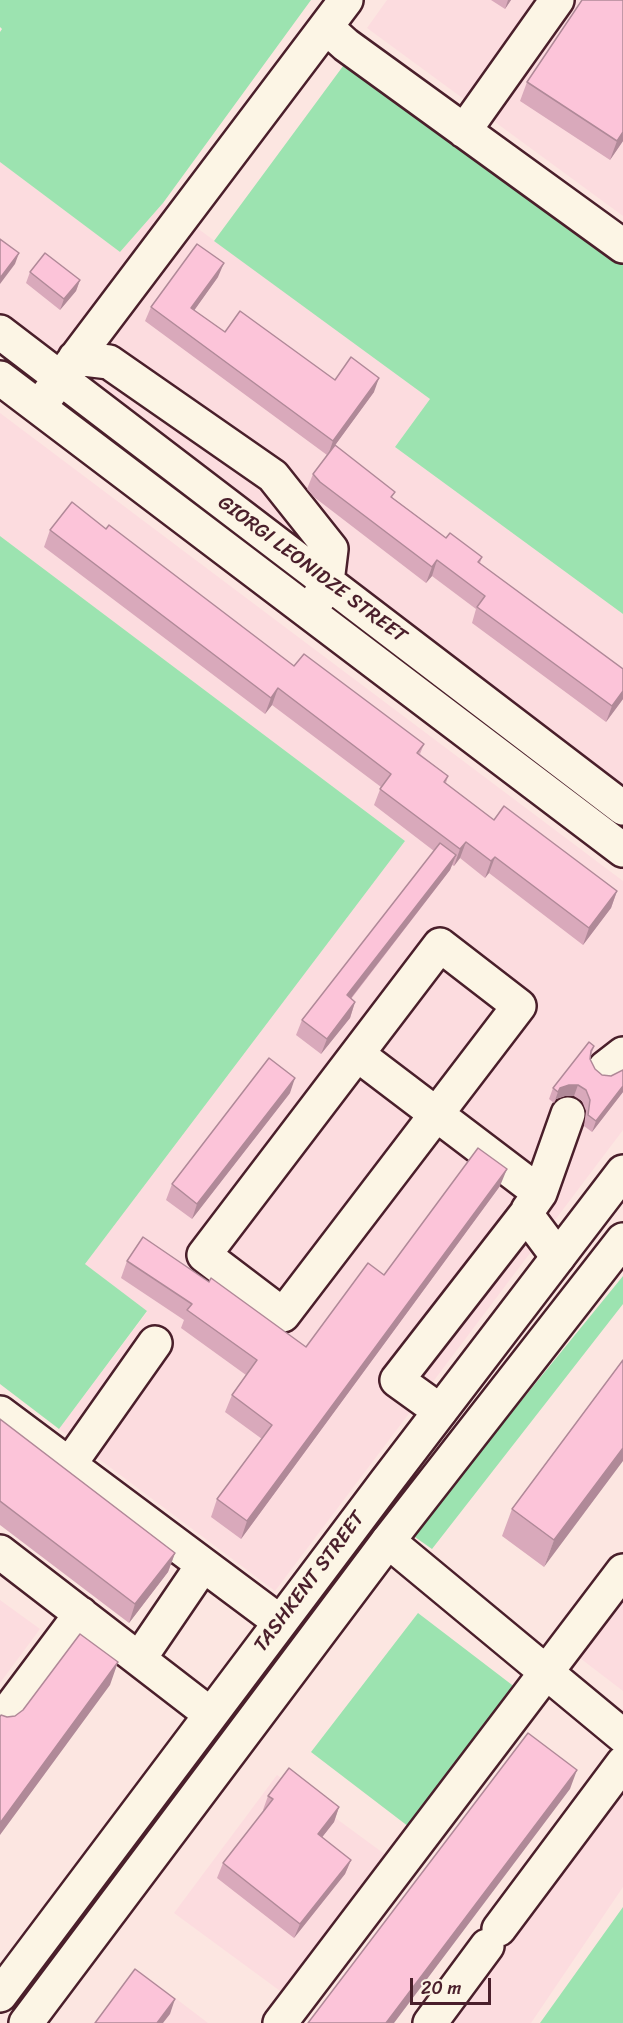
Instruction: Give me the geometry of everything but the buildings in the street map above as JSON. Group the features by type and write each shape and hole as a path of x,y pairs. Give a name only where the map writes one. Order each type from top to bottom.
{"street":[{"path":"38,407 346,0"},
{"path":"464,130 557,0"},
{"path":"326,27 346,45 623,246"},
{"name":"GIORGI LEONIDZE STREET","path":"0,332 68,368 327,582 623,808"},
{"path":"68,368 109,362 273,476 331,549 327,582 310,613"},
{"name":"GIORGI LEONIDZE STREET","path":"0,378 623,850"},
{"path":"440,945 519,1006 283,1315 204,1255 357,1054 440,945"},
{"path":"357,1054 436,1113 533,1203 558,1257"},
{"path":"440,1411 397,1380 533,1203 568,1114"},
{"name":"TASHKENT STREET","path":"0,1995 210,1714 623,1172"},
{"name":"TASHKENT STREET","path":"26,2023 388,1541 623,1240"},
{"path":"69,1465 155,1343"},
{"path":"0,1413 280,1622"},
{"path":"388,1541 623,1736"},
{"path":"0,1552 210,1714"},
{"path":"139,1659 204,1565"},
{"path":"280,2023 623,1571"},
{"path":"6,1701 81,1614"},
{"path":"430,2023 623,1763"}],"shaded area":[{"path":"387,0 623,0 623,216 367,28"},
{"path":"0,162 120,252 163,203 430,399 395,447 623,614 623,786 0,313"},
{"path":"0,413 623,881 623,1130 275,1591 59,1429 147,1312 85,1264 405,841 0,536"},
{"path":"623,1591 623,1691 576,1655"},
{"path":"0,1600 40,1629 0,1683"},
{"path":"277,1775 394,1861 291,1999 174,1913"},
{"path":"612,1789 623,1798 623,1887 531,2023 446,2023"},
{"path":"141,1972 208,2023 101,2023"}],"green space":[{"path":"0,0 311,0 163,203 120,252 0,162 0,32 2,29 0,27"},
{"path":"349,58 623,264 623,614 395,447 430,399 214,241"},
{"path":"0,536 405,841 85,1264 147,1311 59,1429 0,1384"},
{"path":"623,1276 623,1304 432,1549 412,1535"},
{"path":"418,1613 520,1691 413,1830 311,1752"},
{"path":"623,1907 623,2023 540,2023"}]}
